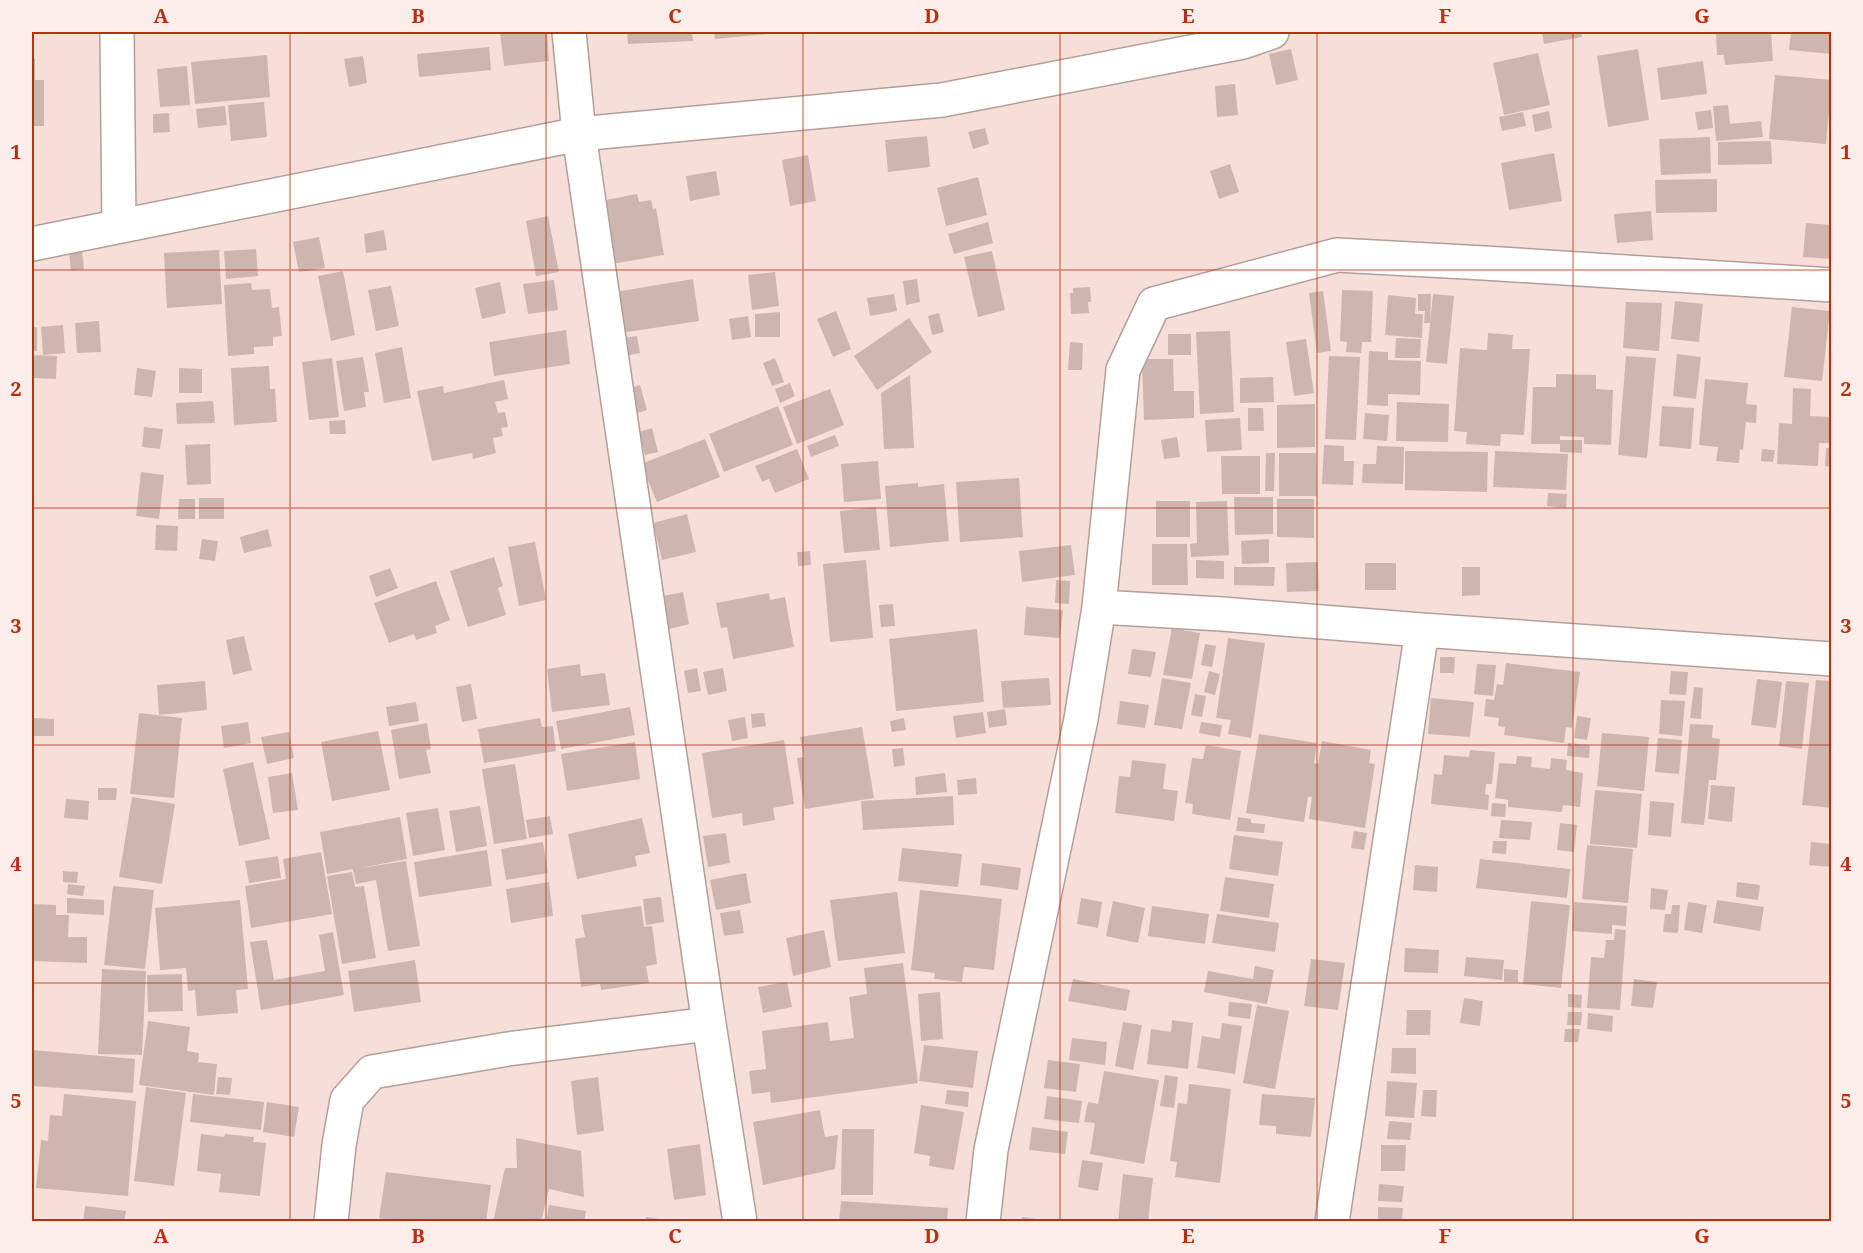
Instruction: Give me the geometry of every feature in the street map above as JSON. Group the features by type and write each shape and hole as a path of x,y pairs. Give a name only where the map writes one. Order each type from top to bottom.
{"street":[{"path":"117,32 119,226"},
{"path":"569,32 579,134 709,1024 740,1221"},
{"path":"32,244 579,134 942,100 1243,42 1272,32"},
{"path":"983,1221 991,1150 1081,719 1099,607 1123,370 1154,304 1337,255 1484,262 1832,285"},
{"path":"1099,607 1832,659"},
{"path":"1332,1221 1422,630"},
{"path":"332,1221 339,1145 347,1100 372,1072 508,1049 709,1024"}],"building":[{"path":"500,32 547,32 549,61 504,66"},
{"path":"627,32 692,32 693,41 628,44"},
{"path":"714,32 777,32 777,33 715,39"},
{"path":"1542,32 1581,32 1582,37 1544,44"},
{"path":"1708,32 1771,32 1773,61 1725,65 1724,55 1717,55 1716,33 1708,34"},
{"path":"1791,32 1832,32 1832,54 1789,50"},
{"path":"489,47 491,70 419,77 417,54"},
{"path":"1291,49 1298,80 1276,85 1269,54"},
{"path":"1638,49 1649,120 1608,127 1597,56"},
{"path":"1538,53 1550,105 1504,115 1493,63"},
{"path":"267,55 270,97 195,104 191,62"},
{"path":"363,56 367,83 349,87 344,59"},
{"path":"32,59 35,59 35,80 44,80 44,126 32,126"},
{"path":"1703,61 1707,94 1661,100 1657,68"},
{"path":"187,66 190,105 160,107 157,69"},
{"path":"1775,75 1832,80 1826,144 1769,139"},
{"path":"1235,84 1238,115 1217,117 1215,86"},
{"path":"264,102 267,137 231,141 228,105"},
{"path":"1728,105 1730,124 1761,121 1763,137 1716,141 1713,106"},
{"path":"225,106 227,125 198,128 196,109"},
{"path":"1711,110 1713,128 1698,130 1695,112"},
{"path":"1549,111 1552,128 1535,132 1532,115"},
{"path":"1523,112 1526,126 1502,131 1499,117"},
{"path":"169,113 170,132 153,133 153,114"},
{"path":"985,128 989,144 973,149 968,132"},
{"path":"927,136 930,167 888,172 885,140"},
{"path":"1710,137 1711,173 1661,175 1659,139"},
{"path":"1771,141 1772,164 1718,165 1718,142"},
{"path":"1554,153 1562,201 1509,210 1501,163"},
{"path":"808,155 816,201 790,206 782,160"},
{"path":"1230,164 1239,192 1219,199 1210,171"},
{"path":"716,171 720,195 690,201 686,176"},
{"path":"978,177 987,215 946,226 937,188"},
{"path":"1717,179 1717,212 1656,213 1655,180"},
{"path":"637,194 639,202 651,200 653,209 656,208 664,255 612,264 601,201"},
{"path":"1651,211 1653,240 1617,243 1614,214"},
{"path":"548,216 559,272 536,276 526,221"},
{"path":"988,222 993,243 954,254 948,234"},
{"path":"1806,223 1832,225 1832,259 1803,257"},
{"path":"384,230 387,250 366,253 364,234"},
{"path":"319,237 325,268 299,272 293,242"},
{"path":"256,249 258,276 226,279 224,251"},
{"path":"219,250 222,304 167,308 164,253"},
{"path":"82,251 84,269 71,271 69,252"},
{"path":"992,251 1005,310 978,317 964,257"},
{"path":"343,271 355,335 331,341 318,276"},
{"path":"775,272 779,306 752,310 748,275"},
{"path":"693,279 699,321 621,333 615,292"},
{"path":"917,279 920,302 906,305 903,281"},
{"path":"554,280 558,310 528,314 523,284"},
{"path":"500,282 506,313 482,319 475,288"},
{"path":"251,283 252,290 270,289 272,308 279,307 282,336 273,337 273,346 254,347 254,354 228,356 224,285"},
{"path":"391,286 399,326 376,331 368,290"},
{"path":"1090,287 1089,313 1071,314 1070,293 1073,293 1073,288"},
{"path":"1342,290 1373,291 1371,342 1362,342 1361,353 1346,352 1347,342 1340,341"},
{"path":"1323,291 1331,351 1317,353 1309,293"},
{"path":"894,294 897,311 870,316 867,298"},
{"path":"1418,294 1431,294 1430,323 1424,323 1425,311 1418,311"},
{"path":"1433,294 1454,296 1447,364 1426,362"},
{"path":"1388,295 1416,298 1415,314 1423,314 1422,338 1385,335"},
{"path":"1675,301 1703,304 1699,342 1671,339"},
{"path":"1626,302 1662,303 1659,351 1623,348"},
{"path":"1792,307 1830,311 1822,381 1784,377"},
{"path":"836,311 851,349 833,357 817,319"},
{"path":"780,312 780,337 755,337 755,314"},
{"path":"939,313 944,332 932,335 928,316"},
{"path":"748,316 751,337 732,340 729,319"},
{"path":"909,318 932,352 877,390 854,356"},
{"path":"99,321 101,352 77,353 75,323"},
{"path":"63,325 65,353 43,355 41,327"},
{"path":"32,327 37,327 37,351 32,351"},
{"path":"566,330 570,364 494,376 489,342"},
{"path":"1230,331 1234,412 1200,414 1196,332"},
{"path":"1488,333 1513,335 1512,349 1530,349 1524,435 1501,434 1500,446 1466,444 1467,432 1454,431 1460,348 1487,350"},
{"path":"1168,334 1191,334 1191,355 1168,355"},
{"path":"637,336 640,353 625,356 621,338"},
{"path":"1396,338 1421,339 1420,358 1395,358"},
{"path":"1306,339 1314,393 1294,396 1286,342"},
{"path":"1070,342 1083,343 1082,370 1068,370"},
{"path":"402,347 411,398 384,403 375,353"},
{"path":"1369,351 1388,352 1388,360 1421,361 1420,395 1388,394 1388,406 1367,405"},
{"path":"1677,354 1701,357 1696,399 1673,396"},
{"path":"32,355 57,356 56,379 32,378"},
{"path":"1329,356 1360,357 1356,440 1325,439"},
{"path":"1626,356 1656,358 1647,458 1618,455"},
{"path":"363,357 369,392 364,392 366,407 344,411 336,361"},
{"path":"332,358 339,417 309,420 302,362"},
{"path":"775,358 784,382 772,386 763,363"},
{"path":"1142,359 1173,359 1174,391 1194,391 1194,418 1144,420"},
{"path":"269,366 270,389 275,389 277,422 234,425 231,368"},
{"path":"137,368 156,371 152,397 134,395"},
{"path":"179,368 202,369 202,393 179,393"},
{"path":"1556,374 1596,375 1596,389 1613,390 1611,445 1584,444 1584,437 1560,436 1560,440 1582,440 1582,453 1560,452 1560,444 1531,444 1533,387 1556,387"},
{"path":"910,375 914,448 884,449 881,393"},
{"path":"1273,377 1274,402 1240,403 1240,378"},
{"path":"1705,379 1748,383 1746,404 1757,405 1756,423 1746,422 1739,463 1716,461 1718,447 1699,445"},
{"path":"504,380 508,399 495,402 498,413 505,412 508,427 501,428 503,436 493,438 496,453 473,459 472,453 432,461 417,391 443,386 444,393"},
{"path":"790,383 795,396 780,403 775,389"},
{"path":"640,385 647,410 634,414 627,389"},
{"path":"1793,388 1811,389 1810,416 1832,417 1832,443 1819,443 1818,466 1777,464 1779,423 1792,424"},
{"path":"830,389 844,425 797,444 783,407"},
{"path":"213,401 215,423 177,424 176,403"},
{"path":"1397,402 1449,404 1448,442 1396,441"},
{"path":"1315,404 1315,447 1277,448 1277,405"},
{"path":"778,406 793,445 724,472 709,434"},
{"path":"1662,406 1694,408 1691,449 1659,446"},
{"path":"1248,408 1263,408 1264,431 1248,431"},
{"path":"1365,413 1389,415 1387,441 1363,439"},
{"path":"1240,418 1242,450 1207,452 1205,420"},
{"path":"345,420 346,434 330,434 329,421"},
{"path":"144,427 163,429 160,449 142,447"},
{"path":"652,428 658,452 645,455 639,432"},
{"path":"835,435 839,446 811,457 807,446"},
{"path":"1177,437 1180,457 1164,459 1161,440"},
{"path":"705,439 720,477 657,502 641,464"},
{"path":"210,444 211,484 187,485 185,445"},
{"path":"1324,445 1344,446 1344,461 1354,461 1353,485 1322,484"},
{"path":"1377,446 1404,447 1403,484 1362,483 1363,464 1376,464"},
{"path":"1826,448 1832,448 1832,467 1825,466"},
{"path":"797,449 809,479 775,493 769,479 762,482 755,466"},
{"path":"1762,449 1775,450 1773,462 1761,461"},
{"path":"1405,451 1488,452 1487,492 1405,490"},
{"path":"1495,451 1568,454 1566,490 1493,487"},
{"path":"1266,453 1275,453 1274,491 1265,491"},
{"path":"1279,453 1316,453 1317,496 1279,496"},
{"path":"1221,456 1260,456 1260,494 1222,494"},
{"path":"878,461 881,499 844,502 841,464"},
{"path":"141,472 164,475 159,519 136,516"},
{"path":"1019,478 1023,537 960,542 956,482"},
{"path":"918,483 918,487 944,484 949,541 890,547 885,486"},
{"path":"1548,493 1567,494 1566,508 1547,506"},
{"path":"1234,497 1273,497 1273,534 1235,535"},
{"path":"199,498 224,498 224,519 199,519"},
{"path":"179,499 195,499 195,519 178,519"},
{"path":"1277,499 1314,499 1314,538 1277,537"},
{"path":"1156,501 1190,501 1190,537 1156,537"},
{"path":"1227,501 1229,555 1191,557 1190,544 1197,543 1196,502"},
{"path":"876,507 880,550 844,553 840,511"},
{"path":"687,514 696,552 662,560 653,523"},
{"path":"156,525 178,526 177,551 155,550"},
{"path":"268,529 272,546 244,553 240,537"},
{"path":"202,539 218,541 215,561 199,559"},
{"path":"1269,539 1269,563 1242,564 1241,541"},
{"path":"535,542 546,600 519,606 508,547"},
{"path":"1152,544 1187,544 1188,585 1152,585"},
{"path":"1071,545 1075,575 1022,582 1019,551"},
{"path":"810,551 811,565 798,566 797,552"},
{"path":"494,557 503,586 498,588 506,615 468,627 450,571"},
{"path":"866,560 873,638 830,642 823,564"},
{"path":"1196,560 1224,561 1224,579 1196,578"},
{"path":"1318,562 1319,591 1287,592 1286,563"},
{"path":"1365,563 1396,563 1396,590 1365,590"},
{"path":"1234,567 1275,567 1274,586 1234,585"},
{"path":"1462,567 1480,567 1480,595 1462,596"},
{"path":"390,568 398,588 376,597 369,576"},
{"path":"1056,580 1070,581 1069,604 1055,603"},
{"path":"436,581 450,620 435,626 437,633 416,640 414,634 389,643 374,603"},
{"path":"683,592 689,624 669,629 663,596"},
{"path":"769,593 770,600 785,597 794,647 733,659 727,627 721,628 716,603"},
{"path":"893,604 895,626 881,627 879,605"},
{"path":"1026,607 1063,610 1060,638 1024,635"},
{"path":"1172,628 1200,633 1192,679 1163,675"},
{"path":"977,629 984,702 896,711 889,639"},
{"path":"244,636 252,670 233,675 226,640"},
{"path":"1228,638 1265,643 1251,738 1228,734 1231,720 1216,718"},
{"path":"1205,644 1216,646 1212,667 1201,665"},
{"path":"1132,649 1156,652 1151,677 1128,674"},
{"path":"1440,657 1455,657 1454,673 1440,673"},
{"path":"1506,663 1580,672 1572,728 1566,727 1564,743 1504,735 1505,727 1498,726 1499,718 1484,716 1486,699 1494,700 1497,684 1503,685"},
{"path":"580,664 581,676 605,673 610,705 552,712 547,669"},
{"path":"1477,664 1496,665 1493,696 1474,694"},
{"path":"697,668 701,691 688,693 684,671"},
{"path":"723,668 727,691 708,695 703,672"},
{"path":"1209,671 1220,674 1215,695 1204,692"},
{"path":"1671,671 1688,672 1686,695 1669,694"},
{"path":"1049,678 1051,705 1003,708 1001,681"},
{"path":"1162,678 1191,683 1182,729 1154,725"},
{"path":"1757,679 1782,682 1776,728 1751,725"},
{"path":"1816,680 1832,681 1832,808 1802,805"},
{"path":"205,681 207,710 159,715 157,685"},
{"path":"1786,681 1809,683 1802,749 1779,746"},
{"path":"471,684 477,719 462,722 456,687"},
{"path":"1694,687 1703,688 1701,719 1690,718"},
{"path":"1195,694 1206,696 1202,717 1191,715"},
{"path":"1431,698 1474,702 1470,737 1428,734"},
{"path":"1661,700 1685,701 1682,736 1659,734"},
{"path":"1120,701 1149,705 1145,728 1117,724"},
{"path":"416,702 419,721 389,726 386,707"},
{"path":"630,707 635,735 561,749 556,721"},
{"path":"1005,709 1007,725 989,728 987,712"},
{"path":"983,712 986,733 956,738 953,716"},
{"path":"139,713 182,718 174,798 130,794"},
{"path":"764,713 766,726 752,728 751,714"},
{"path":"1577,716 1591,718 1587,740 1574,738"},
{"path":"745,717 748,738 732,741 728,720"},
{"path":"32,718 54,719 54,736 32,736"},
{"path":"540,718 542,727 553,726 556,751 484,763 478,729"},
{"path":"904,718 906,730 892,732 890,721"},
{"path":"248,722 251,743 224,748 221,726"},
{"path":"1201,722 1222,725 1220,737 1199,733"},
{"path":"427,723 431,749 426,750 431,773 399,779 391,730"},
{"path":"1690,724 1713,725 1712,738 1720,739 1716,780 1709,780 1704,825 1681,823"},
{"path":"862,727 874,798 805,809 797,758 804,757 800,737"},
{"path":"378,731 390,790 332,801 321,742"},
{"path":"289,732 294,758 267,764 261,737"},
{"path":"1602,733 1649,737 1644,791 1597,786"},
{"path":"1259,734 1317,743 1314,763 1318,764 1322,741 1371,750 1369,763 1375,764 1365,828 1309,819 1312,797 1308,797 1304,822 1246,813"},
{"path":"1658,738 1682,740 1679,774 1655,772"},
{"path":"784,740 794,804 773,808 775,820 743,826 742,813 712,818 702,753"},
{"path":"635,742 640,779 567,791 561,754"},
{"path":"1568,743 1590,745 1589,758 1567,756"},
{"path":"1206,745 1241,751 1230,820 1192,814 1193,804 1185,803 1192,758 1203,759"},
{"path":"903,748 905,765 894,767 892,749"},
{"path":"1470,750 1495,752 1492,784 1486,784 1485,794 1489,795 1488,810 1431,804 1434,774 1442,775 1444,755 1469,757"},
{"path":"1517,756 1532,757 1531,767 1550,769 1551,758 1567,760 1566,770 1583,773 1580,807 1563,805 1562,812 1508,807 1508,800 1495,798 1499,763 1516,764"},
{"path":"1132,760 1166,764 1163,789 1178,791 1174,821 1115,813 1119,776 1130,777"},
{"path":"253,762 270,839 239,846 223,769"},
{"path":"515,764 527,839 494,844 482,769"},
{"path":"292,773 298,810 273,813 268,777"},
{"path":"945,773 947,792 916,795 915,777"},
{"path":"976,778 977,794 958,795 957,780"},
{"path":"1711,785 1735,787 1732,822 1708,819"},
{"path":"98,788 117,788 116,800 98,800"},
{"path":"1595,790 1642,794 1637,848 1590,844"},
{"path":"953,796 954,825 863,830 861,801"},
{"path":"132,797 175,804 162,884 119,877"},
{"path":"66,799 89,801 88,820 64,818"},
{"path":"1650,801 1674,803 1671,837 1648,835"},
{"path":"1492,803 1506,804 1505,817 1491,816"},
{"path":"480,806 487,846 456,852 449,811"},
{"path":"438,808 445,850 413,856 406,813"},
{"path":"550,816 553,834 529,838 526,820"},
{"path":"400,817 407,859 360,868 406,861 420,946 388,951 376,880 356,884 353,869 327,874 320,832"},
{"path":"1238,817 1251,819 1251,823 1265,824 1264,833 1236,831"},
{"path":"642,818 650,853 635,856 637,866 577,879 568,834"},
{"path":"1501,820 1532,822 1530,840 1499,838"},
{"path":"1560,823 1577,825 1574,852 1557,850"},
{"path":"1354,831 1367,833 1364,850 1351,848"},
{"path":"726,833 730,863 708,867 703,836"},
{"path":"1234,835 1283,842 1278,876 1229,869"},
{"path":"1493,841 1507,841 1506,854 1492,853"},
{"path":"543,842 548,873 506,880 501,849"},
{"path":"1811,842 1832,844 1832,867 1809,865"},
{"path":"1587,845 1633,849 1628,903 1582,899"},
{"path":"902,848 962,854 958,887 898,881"},
{"path":"487,850 492,886 419,897 414,862"},
{"path":"321,852 332,914 251,928 245,886 286,879 283,859"},
{"path":"278,856 281,878 249,883 245,861"},
{"path":"1480,859 1570,869 1567,898 1476,888"},
{"path":"982,863 1021,868 1018,890 980,885"},
{"path":"1415,865 1438,867 1437,892 1413,890"},
{"path":"63,871 78,872 77,883 63,882"},
{"path":"352,872 355,887 364,886 376,958 342,964 327,876"},
{"path":"746,873 751,903 716,910 710,880"},
{"path":"1225,877 1274,884 1269,918 1220,911"},
{"path":"549,882 553,916 511,923 506,889"},
{"path":"1737,882 1760,885 1758,900 1736,897"},
{"path":"68,884 85,886 83,896 67,894"},
{"path":"113,886 154,890 145,969 104,965"},
{"path":"1651,888 1668,890 1665,910 1650,909"},
{"path":"920,890 1002,899 994,970 964,967 962,982 934,979 935,973 911,970"},
{"path":"897,892 905,953 838,961 830,900"},
{"path":"661,897 664,922 646,925 643,899"},
{"path":"67,898 104,900 104,915 67,913"},
{"path":"1081,898 1102,902 1098,928 1077,924"},
{"path":"240,900 248,989 236,990 238,1013 197,1016 195,990 188,991 186,968 160,970 155,908"},
{"path":"1717,900 1764,907 1760,931 1713,923"},
{"path":"1113,901 1145,908 1138,943 1106,936"},
{"path":"1531,901 1570,905 1561,988 1523,984"},
{"path":"1574,902 1627,906 1626,926 1612,925 1612,934 1572,931"},
{"path":"1688,902 1707,905 1702,933 1684,930"},
{"path":"32,904 56,905 56,915 69,915 68,937 87,937 87,963 32,961"},
{"path":"1672,905 1680,905 1678,933 1663,932 1665,914 1671,914"},
{"path":"641,906 644,927 652,926 657,964 646,966 649,983 601,990 600,984 581,987 575,939 585,937 581,915"},
{"path":"1152,906 1209,914 1205,944 1148,936"},
{"path":"740,910 744,933 724,936 720,913"},
{"path":"1217,914 1279,923 1275,952 1212,943"},
{"path":"1615,929 1626,930 1620,1010 1587,1008 1591,957 1604,958 1606,940 1614,940"},
{"path":"824,930 831,967 793,976 786,938"},
{"path":"333,932 344,995 261,1010 250,942 267,940 274,980 325,971 319,935"},
{"path":"1405,948 1439,950 1438,973 1404,972"},
{"path":"1466,957 1504,960 1502,980 1464,976"},
{"path":"1311,959 1345,963 1338,1010 1304,1006"},
{"path":"415,960 421,1002 354,1012 348,971"},
{"path":"903,963 918,1083 771,1103 770,1092 752,1094 749,1071 766,1069 762,1031 828,1022 830,1041 854,1038 849,997 867,994 864,968"},
{"path":"1255,966 1274,970 1267,1004 1204,992 1208,971 1253,979"},
{"path":"102,969 146,971 142,1055 98,1054"},
{"path":"1504,969 1518,970 1518,982 1504,982"},
{"path":"182,974 183,1011 148,1012 147,975"},
{"path":"1073,979 1130,990 1126,1011 1068,1001"},
{"path":"1634,979 1657,982 1653,1008 1631,1006"},
{"path":"787,982 792,1007 763,1013 758,987"},
{"path":"940,992 943,1039 921,1041 918,994"},
{"path":"1568,994 1582,995 1581,1008 1568,1007"},
{"path":"1464,998 1483,1001 1480,1026 1460,1023"},
{"path":"1229,1002 1252,1004 1250,1019 1228,1016"},
{"path":"1257,1005 1289,1011 1275,1089 1243,1083"},
{"path":"1407,1010 1431,1010 1430,1035 1406,1035"},
{"path":"1568,1012 1582,1012 1581,1025 1567,1025"},
{"path":"1588,1013 1613,1016 1612,1032 1587,1029"},
{"path":"1172,1020 1193,1023 1188,1069 1147,1064 1151,1029 1171,1032"},
{"path":"148,1021 190,1027 187,1051 199,1053 198,1062 217,1064 214,1095 139,1085"},
{"path":"1123,1022 1142,1025 1133,1070 1115,1066"},
{"path":"1222,1023 1242,1026 1235,1074 1197,1068 1202,1036 1220,1039"},
{"path":"1565,1029 1580,1029 1578,1042 1564,1042"},
{"path":"1072,1038 1107,1042 1105,1065 1069,1060"},
{"path":"924,1045 978,1051 973,1088 919,1081"},
{"path":"1392,1048 1416,1048 1416,1074 1391,1073"},
{"path":"32,1050 135,1059 133,1093 32,1086"},
{"path":"1048,1060 1080,1064 1076,1092 1044,1088"},
{"path":"1104,1071 1159,1080 1144,1164 1090,1154 1095,1123 1084,1122 1088,1102 1098,1104"},
{"path":"1165,1075 1178,1077 1174,1108 1160,1106"},
{"path":"218,1077 232,1078 230,1095 216,1094"},
{"path":"598,1077 604,1131 577,1135 571,1081"},
{"path":"1387,1081 1417,1083 1414,1118 1385,1116"},
{"path":"1189,1084 1231,1089 1220,1183 1175,1177 1177,1162 1170,1161 1178,1103 1187,1104"},
{"path":"146,1087 186,1093 174,1186 134,1181"},
{"path":"947,1090 969,1092 968,1107 945,1104"},
{"path":"1423,1090 1437,1090 1436,1117 1421,1116"},
{"path":"64,1094 136,1101 128,1196 36,1188 41,1140 48,1141 50,1115 62,1116"},
{"path":"193,1094 264,1102 261,1130 190,1122"},
{"path":"1262,1094 1315,1098 1311,1137 1276,1134 1276,1126 1259,1125"},
{"path":"1047,1096 1082,1101 1079,1123 1044,1119"},
{"path":"267,1102 299,1107 294,1137 263,1132"},
{"path":"921,1105 964,1112 954,1170 929,1166 930,1156 914,1153"},
{"path":"820,1110 825,1137 838,1135 835,1169 763,1185 753,1122"},
{"path":"1389,1121 1412,1123 1410,1140 1387,1139"},
{"path":"1032,1127 1068,1132 1065,1154 1029,1150"},
{"path":"842,1129 874,1129 873,1195 841,1195"},
{"path":"201,1134 254,1137 253,1142 266,1143 260,1196 219,1192 221,1174 197,1171"},
{"path":"516,1138 581,1151 584,1197 549,1189 541,1222 493,1222 505,1168 517,1168"},
{"path":"700,1144 706,1195 674,1200 667,1149"},
{"path":"1381,1145 1406,1145 1405,1171 1381,1171"},
{"path":"1082,1160 1103,1163 1098,1191 1078,1187"},
{"path":"386,1172 491,1185 486,1222 404,1222 379,1218"},
{"path":"1123,1174 1153,1178 1148,1222 1118,1222"},
{"path":"1379,1184 1404,1186 1402,1202 1378,1201"},
{"path":"841,1201 948,1208 947,1222 839,1222"},
{"path":"549,1205 586,1211 584,1222 546,1222"},
{"path":"85,1206 126,1211 124,1222 83,1222"},
{"path":"1378,1207 1403,1208 1402,1222 1378,1222"},
{"path":"646,1217 666,1220 666,1222 645,1222"},
{"path":"1022,1217 1044,1220 1044,1222 1021,1222"}]}
